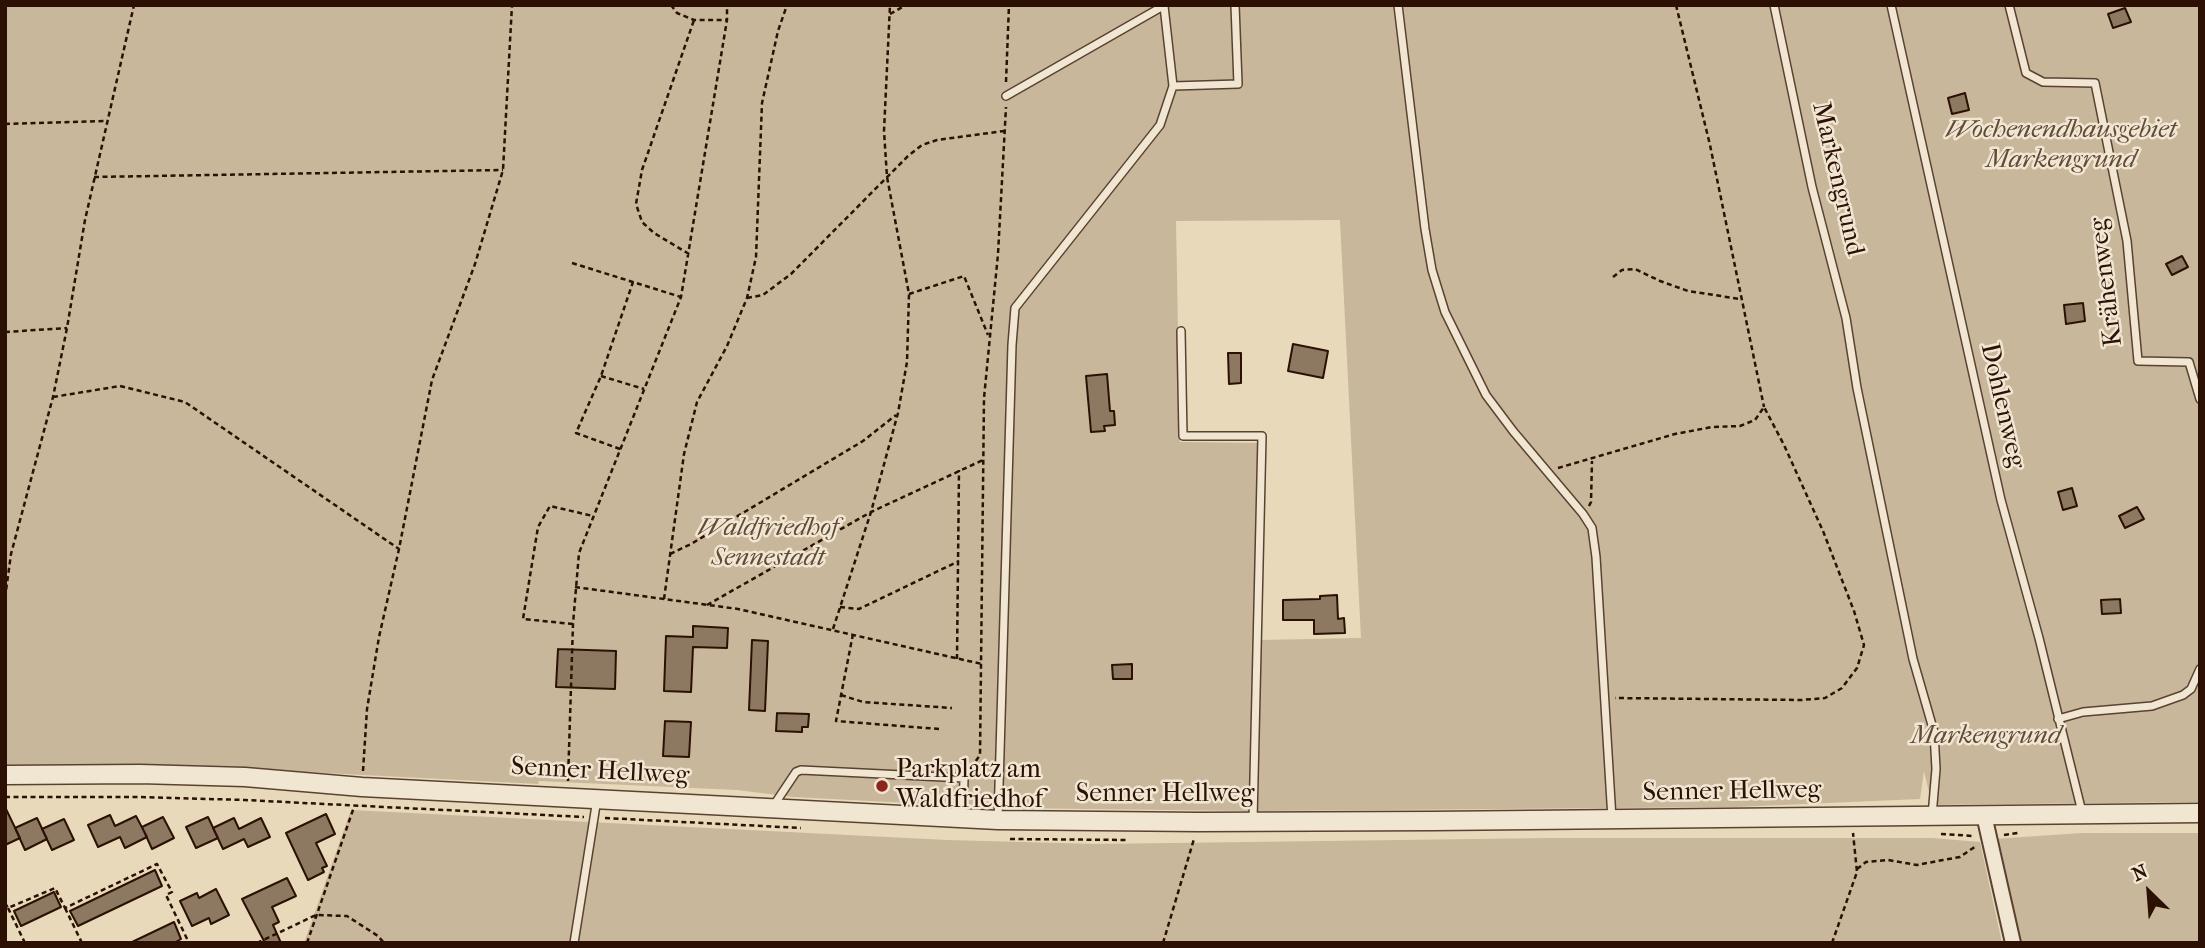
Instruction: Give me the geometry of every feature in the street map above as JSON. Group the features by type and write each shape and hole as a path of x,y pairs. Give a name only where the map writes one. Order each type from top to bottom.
{"street":[{"name":"Senner Hellweg","path":"5,775 153,774 245,778 362,787 998,820 1199,822 2200,813"},
{"path":"1984,815 2012,943"}],"lane":[{"path":"998,820 1015,308 1160,125 1173,86 1164,5 1006,96"},
{"path":"1173,86 1238,84 1235,5"},
{"path":"1398,5 1425,229 1432,270 1445,312 1486,395 1592,528 1612,819"},
{"name":"Markengrund","path":"1774,5 1812,187 1846,318 1857,388 1913,659 1934,732 1936,769 1932,816"},
{"name":"Dohlenweg","path":"1891,5 2001,500 2083,814"},
{"name":"Krähenweg","path":"2009,5 2026,73 2043,82 2095,83 2127,241 2138,360 2189,362 2200,399"},
{"path":"1181,331 1183,436 1262,436 1253,821"},
{"path":"2058,719 2083,712 2152,706 2183,695 2191,689 2200,669"},
{"path":"773,807 796,772 802,770 964,778 964,818"},
{"path":"574,943 597,799"}],"path":[{"path":"5,598 11,554 52,397 94,177 134,5"},
{"path":"362,787 367,709 379,637 432,380 475,264 503,170 512,5"},
{"path":"671,5 677,12 694,20 727,20"},
{"path":"568,816 573,624 579,553 681,297 727,20 727,5"},
{"path":"664,598 684,454 697,402 727,346 747,298 756,257 762,103 778,31 787,5"},
{"path":"833,629 871,512 898,413 908,349 909,294 887,177 884,131 890,5"},
{"path":"890,14 906,5"},
{"path":"964,778 980,755 984,398 998,254 1009,5"},
{"path":"1605,698 1825,698 1842,688 1857,668 1864,645 1823,531 1764,407 1710,145 1676,5"},
{"path":"690,254 654,233 642,222 636,204 642,170 694,20"},
{"path":"5,124 106,121"},
{"path":"747,298 763,295 791,274 922,145 937,140 1005,131"},
{"path":"94,177 503,170"},
{"path":"572,263 681,297"},
{"path":"1613,277 1622,270 1635,268 1688,291 1740,299"},
{"path":"909,294 964,276 989,339"},
{"path":"620,449 576,433 601,376 633,282"},
{"path":"5,332 67,328"},
{"path":"601,376 644,389"},
{"path":"52,397 120,386 185,402 399,549"},
{"path":"1547,471 1675,434 1712,427 1740,426 1755,420 1764,407"},
{"path":"670,554 852,448 898,413"},
{"path":"1583,514 1591,502 1592,459"},
{"path":"707,605 871,512 983,460"},
{"path":"957,659 959,470"},
{"path":"573,624 523,619 538,527 550,506 593,516"},
{"path":"840,607 859,609 959,561"},
{"path":"575,587 707,605 833,629 982,664"},
{"path":"853,634 836,721 939,729"},
{"path":"841,695 863,702 952,708"},
{"path":"5,797 137,797 775,828"},
{"path":"307,943 354,806"},
{"path":"1832,943 1853,889 1857,869 1853,833 1857,816"},
{"path":"1163,943 1199,822"},
{"path":"1857,869 1866,862 1888,860 1917,864 1960,857 1989,836"},
{"path":"65,908 157,864 172,892 166,895 189,943"},
{"path":"8,908 55,888 82,943"},
{"path":"5,903 25,943"},
{"path":"257,943 316,915 347,916 378,936 384,943"}],"green space":[{"path":"5,5 2200,5 2200,802 1932,805 1924,771 1920,799 1735,807 1258,811 1261,640 1361,638 1340,220 1176,221 1180,442 1259,443 1250,811 1005,808 793,797 737,790 539,781 538,784 170,765 5,765"},
{"path":"351,810 947,840 1096,844 1551,838 1932,838 1980,842 2002,943 304,943"},
{"path":"2082,833 2200,833 2200,943 2017,943 1994,839"}],"building":[{"path":"2125,8 2131,22 2113,28 2108,14"},
{"path":"1965,93 1969,110 1952,114 1948,98"},
{"path":"2182,256 2188,267 2172,275 2166,264"},
{"path":"2083,303 2085,321 2066,324 2064,305"},
{"path":"1293,344 1328,351 1323,378 1288,371"},
{"path":"1228,353 1241,353 1241,383 1229,384"},
{"path":"1107,374 1110,411 1114,411 1115,425 1104,426 1105,431 1091,432 1086,376"},
{"path":"2072,488 2077,506 2063,510 2058,492"},
{"path":"2137,507 2144,519 2125,528 2119,516"},
{"path":"1337,595 1338,619 1344,618 1345,633 1314,634 1314,620 1283,620 1283,600 1320,599 1320,596"},
{"path":"2120,599 2121,613 2102,614 2101,600"},
{"path":"693,626 728,628 727,648 693,647 691,692 664,691 666,636 693,637"},
{"path":"752,640 768,641 765,711 749,710"},
{"path":"558,649 616,651 615,689 556,687"},
{"path":"1132,664 1132,679 1113,679 1112,665"},
{"path":"777,713 809,714 808,727 802,727 802,732 776,731"},
{"path":"665,721 691,722 689,757 663,756"},
{"path":"5,807 20,838 5,845"},
{"path":"326,814 335,834 316,843 327,866 322,868 324,872 308,880 286,833"},
{"path":"110,815 115,826 136,816 147,837 125,848 120,837 98,847 88,825"},
{"path":"163,817 174,838 152,849 142,827"},
{"path":"208,817 218,838 196,848 186,827"},
{"path":"37,818 47,839 25,850 15,828"},
{"path":"234,818 239,829 261,818 270,837 248,847 244,839 223,849 213,828"},
{"path":"64,819 74,840 52,850 42,829"},
{"path":"155,870 162,886 78,926 70,911"},
{"path":"287,878 296,896 272,907 279,922 273,925 281,943 265,943 242,899"},
{"path":"216,889 229,915 211,924 209,918 192,926 180,901 197,893 199,898"},
{"path":"54,892 61,907 21,926 14,911"},
{"path":"174,922 181,939 174,943 130,943"}],"place":[{"name":"Parkplatz am Waldfriedhof","path":"882,786"}],"park label":[{"name":"Wochenendhausgebiet Markengrund","path":"2061,146"},
{"name":"Waldfriedhof Sennestadt","path":"768,544"}]}
